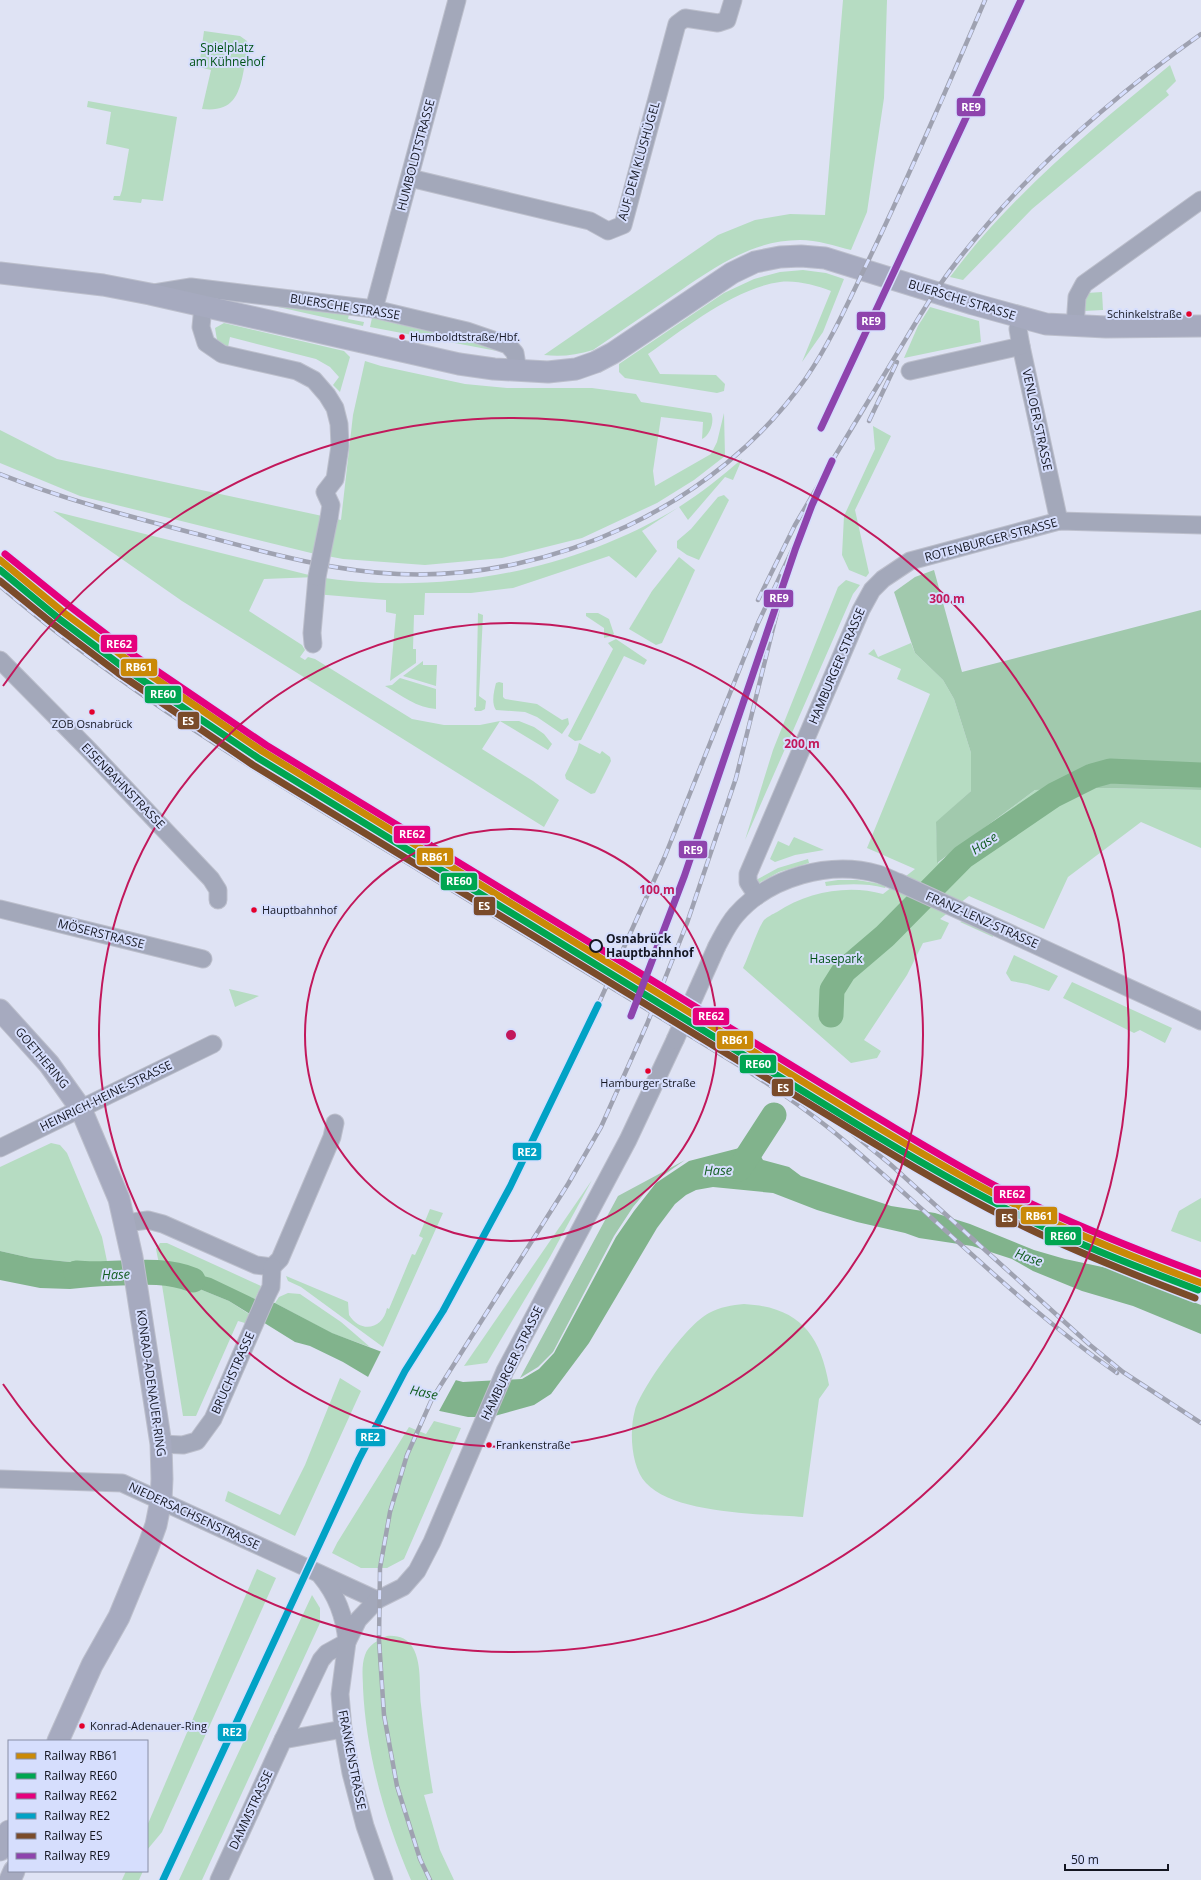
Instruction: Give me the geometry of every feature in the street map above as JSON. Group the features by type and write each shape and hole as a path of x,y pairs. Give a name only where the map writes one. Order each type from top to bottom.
{"main road":[{"name":"BUERSCHE STRASSE","path":"0,274 103,285 150,294 458,364 518,371 576,369 596,362 613,353 732,273 755,262 780,257 801,256 826,258 1020,318 1046,324 1075,326 1201,326"},
{"name":"GOETHERING","path":"0,1010 49,1064 81,1109"},
{"name":"KONRAD-ADENAUER-RING","path":"58,1740 92,1665 118,1616 148,1547 156,1525 161,1500 162,1479 161,1444 138,1288 126,1223 109,1172 81,1109"},
{"path":"0,1850 8,1833"}],"street":[{"name":"HUMBOLDTSTRASSE","path":"374,309 457,0"},
{"name":"AUF DEM KLUSHÜGEL","path":"410,178 590,221 608,231 623,225 677,24 685,18 718,23 723,22 727,20 733,0"},
{"path":"1075,326 1077,297 1084,284 1201,200"},
{"name":"BUERSCHE STRASSE","path":"150,294 191,288 374,309 466,332 508,345 515,354 518,371"},
{"path":"203,306 201,327 206,343 222,354 296,371 314,380 327,395 335,408 339,424 340,446 335,479 325,492 331,505 317,576 312,633 313,644"},
{"name":"VENLOER STRASSE","path":"1020,318 1018,329 1021,346 1059,521"},
{"path":"910,371 1021,346"},
{"name":"ROTENBURGER STRASSE","path":"883,579 910,561 1059,521 1201,525"},
{"name":"HAMBURGER STRASSE","path":"377,1600 403,1587 417,1571 432,1542 505,1371 628,1140 717,946 735,916 757,896 748,882 748,874 861,610 872,590 883,579"},
{"name":"EISENBAHNSTRASSE","path":"0,660 88,748 211,879 218,890 218,900"},
{"name":"FRANZ-LENZ-STRASSE","path":"757,896 795,877 818,871 837,869 878,874 1201,1021"},
{"name":"MÖSERSTRASSE","path":"0,909 203,959"},
{"name":"HEINRICH-HEINE-STRASSE","path":"0,1148 213,1044"},
{"name":"BRUCHSTRASSE","path":"161,1444 183,1445 197,1441 212,1419 267,1295 276,1263 334,1130"},
{"path":"126,1223 148,1220 163,1224 256,1265 276,1263"},
{"name":"NIEDERSACHSENSTRASSE","path":"0,1479 122,1484 161,1500 377,1600"},
{"path":"319,1574 332,1589 346,1630 347,1642"},
{"name":"FRANKENSTRASSE","path":"377,1600 358,1620 347,1642 340,1694 343,1728 352,1773 365,1826 384,1880"},
{"name":"DAMMSTRASSE","path":"218,1880 321,1660 327,1653 347,1642"},
{"path":"283,1740 343,1728"}],"green space":[{"path":"843,0 887,0 884,98 867,212 851,250 806,240 782,241 764,245 732,258 716,267 593,350 569,355 544,355 718,235 755,220 790,214 825,215"},
{"name":"Spielplatz am Kühnehof","path":"204,31 240,36 247,41 248,45 248,54 241,83 235,97 226,106 220,108 202,109 211,70 199,67"},
{"path":"1170,65 1176,81 1166,91 1169,95 1032,209 963,280 950,277 999,218 1054,164"},
{"path":"88,101 177,117 163,201 142,199 141,203 113,200 114,196 120,196 122,190 129,149 106,144 111,112 87,107"},
{"path":"803,270 826,273 844,279 823,332 802,362 831,291 806,284 780,282 746,292 711,310 648,354 660,374 716,375 725,384 724,391 717,393 625,378 619,372 619,364 724,293 754,279 780,272"},
{"path":"1102,292 1103,310 1084,311 1084,299 1087,293"},
{"path":"256,302 349,314 348,319 364,322 363,326"},
{"path":"930,307 979,321 981,342 904,358 918,326"},
{"path":"372,318 462,339 497,351 370,327"},
{"path":"224,323 344,351 350,357 340,392 333,385 339,377 330,367 316,359 230,337 228,347 217,340 215,328"},
{"path":"365,361 381,366 465,384 507,388 592,388 636,394 641,402 711,413 711,428 702,439 703,422 661,417 653,471 655,486 711,454 717,442 724,413 725,456 694,480 657,503 582,538 502,558 425,565 343,559 311,553 80,496 0,463 0,430 57,459 341,520 353,415"},
{"path":"873,426 891,436 855,510 869,573 866,577 849,570 842,555 844,516 875,449"},
{"path":"742,459 733,480 725,477 688,520 679,507"},
{"path":"724,495 729,500 699,560 687,555 677,548 677,541 691,529 718,497"},
{"path":"679,507 642,531 657,551 636,578 609,556 513,588 471,593 425,593 424,615 414,615 413,649 416,649 416,663 390,681 396,614 386,612 386,600 315,594 317,577 363,582 410,583 457,580 504,574 550,563 595,548 638,529"},
{"path":"53,511 317,577 264,579 249,611 302,645 305,650 300,657 305,660 308,657 315,659 412,719 444,725 480,725 500,721 482,749 533,781 559,800 544,827 182,601"},
{"path":"679,557 695,570 662,643 656,645 629,629 652,591"},
{"path":"846,580 860,585 853,594 745,840 773,750 838,587"},
{"path":"478,613 483,615 479,696 486,701 485,709 475,711 474,708 476,707"},
{"path":"586,613 598,613 609,619 614,634 604,638 604,628 586,616"},
{"path":"616,639 647,660 644,665 624,656 581,740 575,741 568,736 613,649 608,643"},
{"name":"Hasepark","path":"911,643 915,653 943,680 954,699 971,753 971,791 936,823 938,863 1035,790 1099,788 1201,790 1201,848 1141,822 1068,877 1044,929 969,896 940,919 949,923 941,939 923,943 907,975 864,1040 881,1051 877,1058 851,1063 743,968 761,924 764,920 789,905 814,895 842,890 870,891 883,894 915,869 867,848 930,694 897,679 901,669 868,654 874,649 878,657"},
{"path":"423,661 423,665 437,665 436,686 403,676"},
{"path":"400,678 436,689 436,709 416,704 385,686 392,685"},
{"path":"496,683 503,683 503,697 505,699 537,704 562,720 568,718 569,724 562,734 537,717 525,712 496,710 494,707 493,697"},
{"path":"500,721 519,721 534,727 544,734 552,744 548,750"},
{"path":"579,743 600,754 602,751 610,757 611,761 595,793 591,794 566,779 565,775 577,751"},
{"path":"794,837 824,850 795,855 775,862 770,859 778,841 789,846"},
{"path":"808,859 809,863 779,872 759,883 756,880 778,868"},
{"path":"857,880 887,885 885,888 856,884 826,886 825,882"},
{"path":"966,920 992,932 993,937 960,922"},
{"path":"1014,955 1058,976 1049,991 1011,981 1006,973"},
{"path":"1072,982 1172,1028 1165,1043 1140,1030 1134,1033 1063,998"},
{"path":"229,989 259,996 235,1007"},
{"path":"51,1143 60,1145 67,1153 102,1237 108,1266 31,1258 0,1251 0,1167"},
{"path":"592,1180 550,1257 487,1363 464,1366"},
{"path":"1201,1198 1201,1242 1171,1231 1179,1211"},
{"path":"430,1209 443,1213 383,1347 301,1287 288,1281 286,1276 348,1302 349,1315 359,1325 365,1327 376,1324 381,1321 387,1308 389,1309 412,1254 415,1255 423,1238 419,1236"},
{"path":"160,1243 167,1243 261,1286 255,1299 164,1264 159,1264 156,1249"},
{"path":"161,1279 175,1279 229,1301 249,1314 245,1323 238,1321 196,1416 183,1416"},
{"path":"288,1293 300,1294 341,1322 370,1347 331,1333 275,1303 279,1297"},
{"path":"744,1304 763,1306 792,1317 803,1326 812,1337 820,1351 825,1367 829,1385 819,1399 803,1517 743,1513 697,1507 677,1501 659,1493 646,1483 637,1468 634,1458 632,1428 635,1410 646,1387 666,1357 700,1319 717,1309"},
{"path":"340,1378 361,1391 295,1536 225,1501 228,1491 280,1515 305,1465"},
{"path":"434,1421 461,1428 404,1559 387,1568 361,1568 332,1553 409,1427 426,1434"},
{"path":"257,1569 276,1578 162,1832 148,1849 148,1824"},
{"path":"312,1595 320,1608 320,1623 202,1880 179,1880"},
{"path":"387,1636 395,1636 408,1642 413,1648 418,1661 423,1727 433,1793 424,1795 440,1850 454,1880 411,1880 393,1834 378,1786 368,1737 363,1688 363,1668 366,1651 368,1648"},
{"path":"126,1872 143,1872 139,1880 122,1880"}],"shaded area":[{"path":"934,570 962,672 1201,610 1201,790 1099,788 1035,790 937,863 936,822 971,791 971,753 954,699 943,680 915,653 894,592 915,577"},
{"path":"685,1160 654,1182 633,1207 614,1236 553,1352 538,1367 520,1378 618,1196"}],"water":[{"path":"753,1141 758,1141 760,1145 760,1155 763,1160 789,1167 801,1176 891,1206 935,1213 970,1224 1034,1250 1065,1259 1107,1268 1201,1305 1201,1334 1133,1306 1082,1291 1033,1271 1012,1259 972,1246 919,1238 905,1233 857,1222 817,1210 773,1193 713,1187 696,1190 686,1195 675,1204 657,1228 589,1343 551,1394 534,1405 491,1417 468,1417 435,1410 400,1396 343,1362 310,1346 295,1342 229,1301 175,1279 161,1279 159,1264 211,1278 255,1299 275,1303 332,1333 440,1376 463,1382 522,1379 539,1369 554,1353 616,1237 656,1183 689,1161 747,1146"},
{"path":"0,1251 31,1258 108,1266 111,1285 70,1289 40,1288 0,1280"}],"pier":[{"path":"382,1349 441,1374 457,1378 438,1413 399,1397 367,1379"}],"waterway":[{"name":"Hase","path":"831,1015 832,990 844,971 885,936 963,857 1054,795 1092,776 1110,771 1201,775"},
{"name":"Hase","path":"739,1169 774,1115"},
{"name":"Hase","path":"76,1273 91,1274 150,1272 165,1273 193,1280"}],"railway":[{"path":"0,474 96,506 244,547 346,569 372,572 398,574 456,573 515,564 572,549 627,526 679,498 726,463 769,423 806,378 832,334 885,225 929,129 985,0"},
{"path":"832,461 948,273 1009,199 1100,112 1201,34"},
{"path":"869,421 897,362"},
{"path":"758,600 795,525 828,469"},
{"path":"598,1005 665,856 758,623 804,525"},
{"path":"0,570 46,610 118,666 168,701 250,754 669,1010 815,1103 890,1164 1090,1345 1123,1372 1201,1423"},
{"path":"430,1880 420,1859 397,1786 384,1715 379,1640 380,1568 390,1512 407,1455 432,1399 568,1184 601,1127 647,1024 687,923 736,778 786,576"},
{"path":"0,586 48,626 99,664 151,701 257,771 748,1071 786,1096 846,1142 880,1171 979,1261 1046,1319 1117,1373"}],"rail line":[{"name":"RE9","path":"821,428 1021,0"},
{"name":"RE9","path":"631,1016 684,877 795,550 812,505 832,461"},
{"name":"RE62","path":"5,554 132,654 266,745 863,1109 1011,1194 1105,1237 1201,1274"},
{"name":"RB61","path":"0,560 63,612 128,660 262,751 877,1127 969,1180 1030,1212 1102,1244 1201,1283"},
{"name":"RE60","path":"0,570 58,618 123,667 258,758 873,1134 946,1177 1027,1219 1099,1252 1198,1290"},
{"name":"ES","path":"0,581 53,624 118,673 253,765 893,1155 1002,1216 1042,1235 1108,1264 1195,1298"},
{"name":"RE2","path":"163,1880 359,1459 405,1371 443,1311 510,1187 598,1005"}],"place":[{"name":"Schinkelstraße","path":"1189,314"},
{"name":"Humboldtstraße/Hbf.","path":"402,337"},
{"name":"ZOB Osnabrück","path":"92,712"},
{"name":"Hauptbahnhof","path":"254,910"},
{"name":"Osnabrück Hauptbahnhof","path":"596,946"},
{"name":"Hamburger Straße","path":"648,1071"},
{"name":"Frankenstraße","path":"489,1445"},
{"name":"Konrad-Adenauer-Ring","path":"82,1726"}]}
